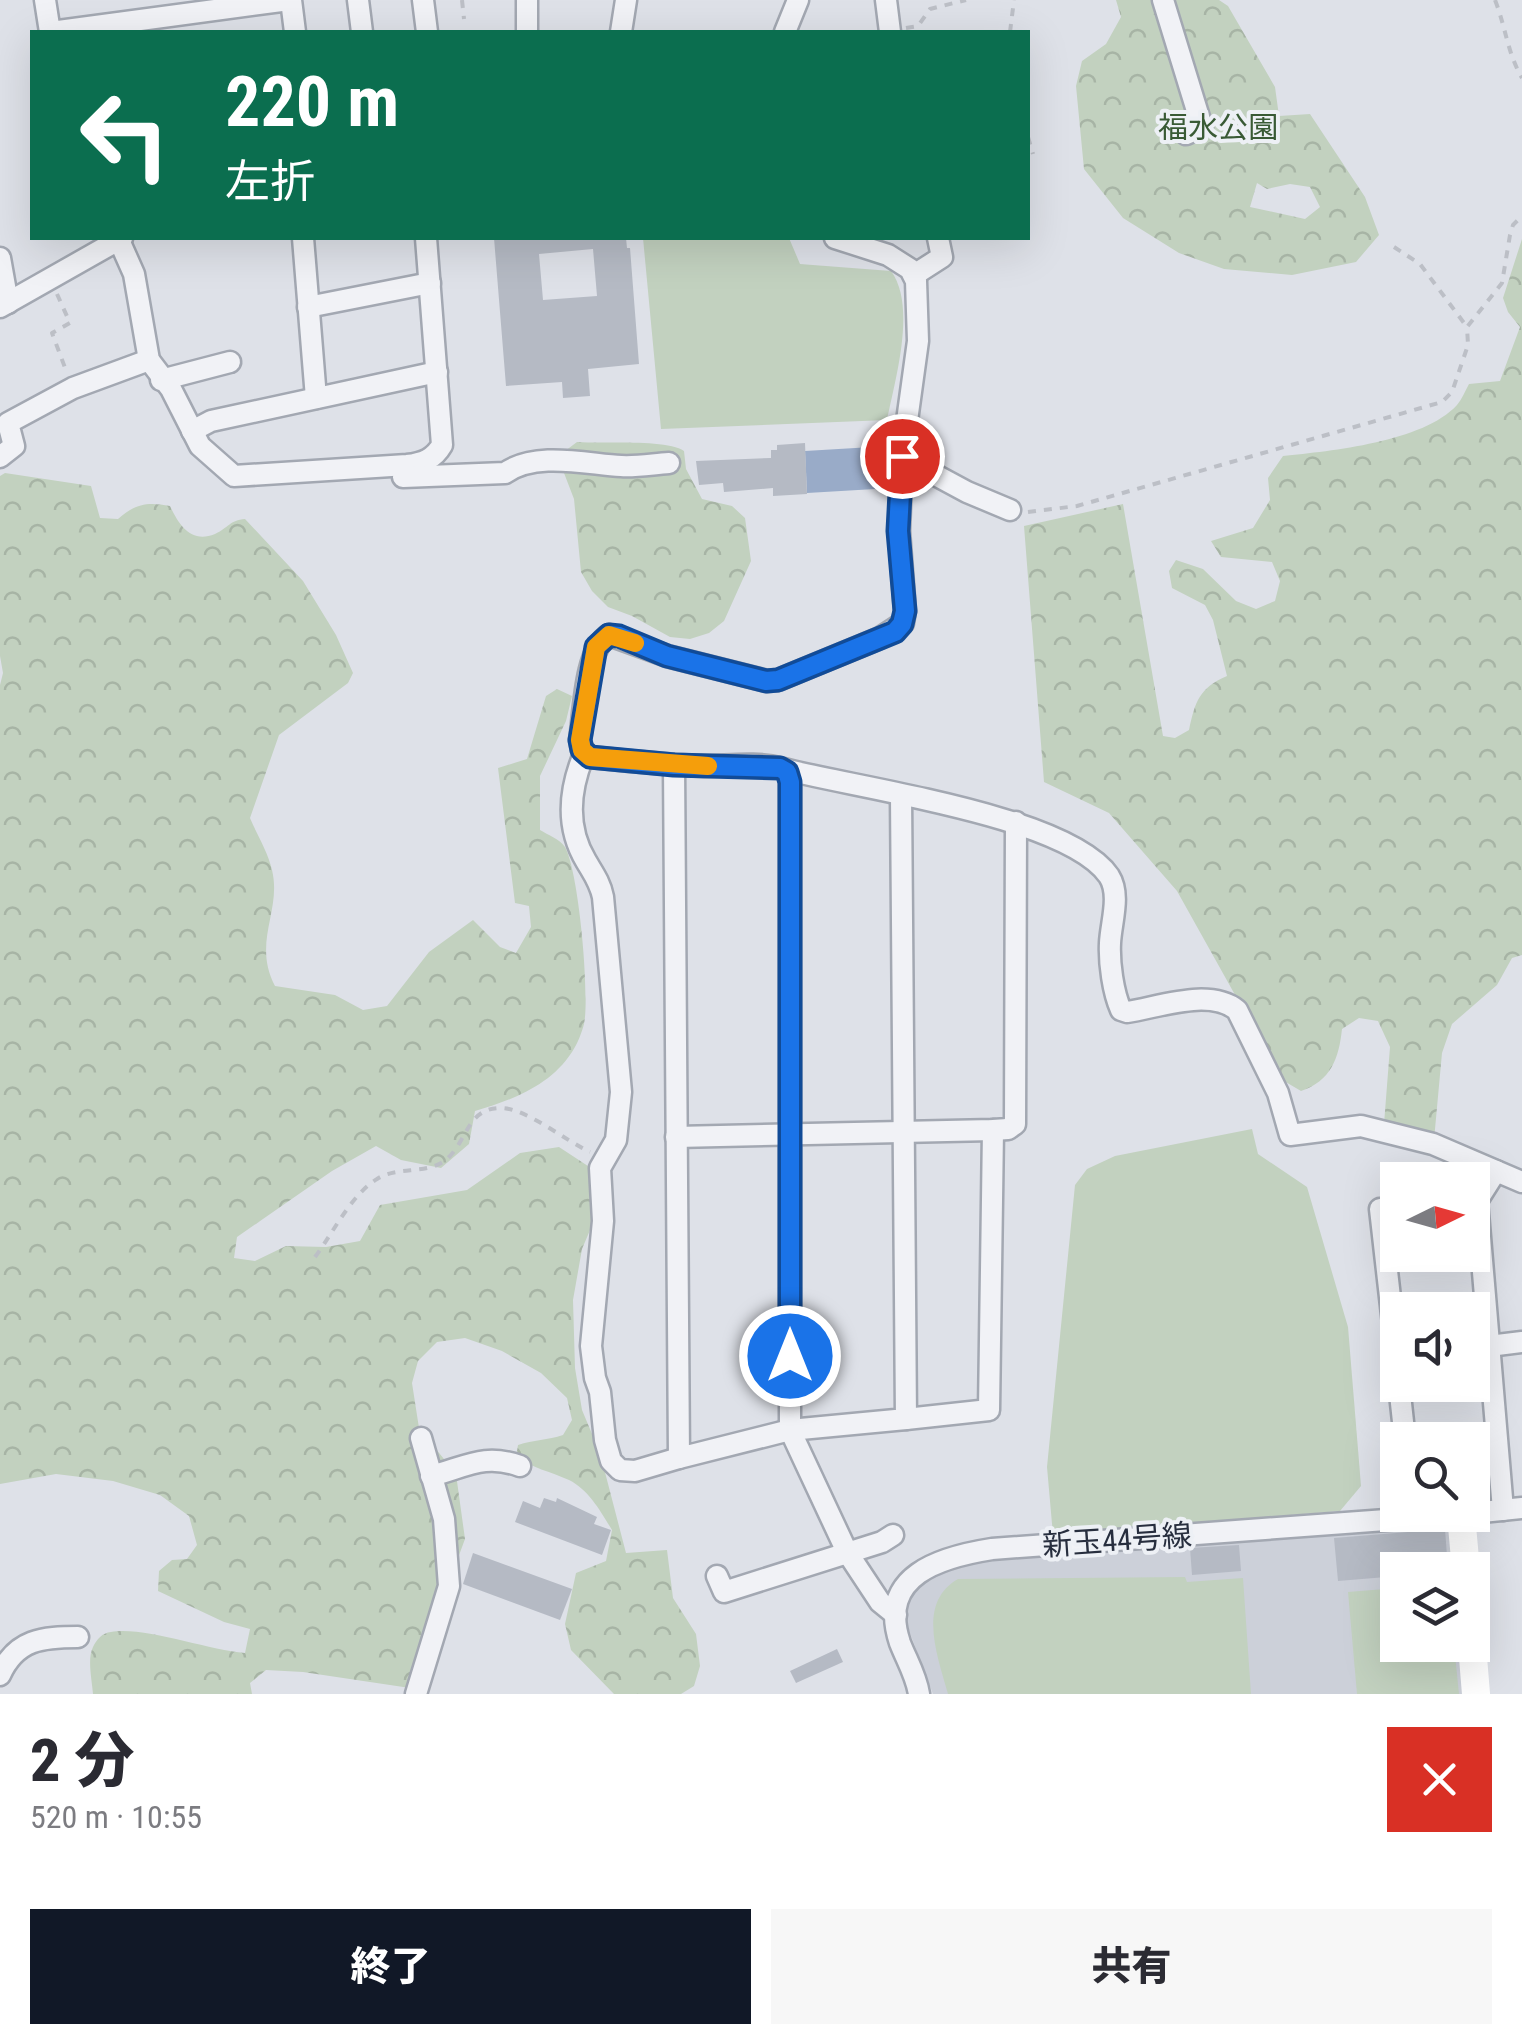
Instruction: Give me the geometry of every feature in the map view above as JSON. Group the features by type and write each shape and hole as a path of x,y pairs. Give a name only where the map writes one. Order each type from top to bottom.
{"street":[{"path":"45,0 51,30"},
{"path":"66,30 290,0 295,30"},
{"path":"358,0 362,30"},
{"path":"423,0 427,30"},
{"path":"527,0 527,30"},
{"path":"621,30 626,0"},
{"path":"786,30 798,0"},
{"path":"886,0 890,30"},
{"path":"1163,0 1202,127 1186,134"},
{"path":"0,258 4,305 117,240"},
{"path":"121,240 138,292 149,360 171,389 200,446 234,476 420,463 439,452 442,446 426,240"},
{"path":"303,240 316,398"},
{"path":"841,240 888,255 914,275 917,353 902,456 898,531 905,611 902,624 895,632 778,680 766,681 667,656 609,635 596,647 591,665 580,740 585,752 590,757 674,765 780,768 1016,822 1064,840 1106,872 1112,882 1110,956 1121,1010 1213,998 1227,1002 1237,1010 1278,1093 1290,1135 1361,1126 1433,1144 1522,1182"},
{"path":"914,275 942,256 938,240"},
{"path":"308,307 430,283"},
{"path":"0,457 14,446 8,423 73,388 149,360"},
{"path":"161,380 230,362"},
{"path":"192,431 211,421 436,372"},
{"path":"902,456 966,492 1010,510"},
{"path":"370,468 378,476 387,477 505,473 515,466 553,462 627,466 669,463"},
{"path":"585,752 578,769 571,823 603,897 622,1092 614,1150 603,1159 600,1168 603,1222 591,1346 605,1440 611,1460 620,1470 635,1472 790,1430 989,1410 994,1130"},
{"path":"674,765 679,1458"},
{"path":"787,772 790,1430 847,1552 880,1602 896,1615 900,1643 916,1676 918,1694"},
{"path":"902,796 906,1419"},
{"path":"676,1136 994,1130 1015,1124 1016,822"},
{"path":"1490,1180 1496,1171"},
{"path":"1490,1346 1522,1342"},
{"path":"1490,1353 1512,1509"},
{"path":"416,1694 449,1586 444,1519 421,1438"},
{"path":"431,1476 495,1458 520,1466"},
{"name":"新玉44号線","path":"896,1615 900,1596 917,1571 954,1555 1380,1519"},
{"path":"717,1576 724,1592 882,1542 893,1534"},
{"path":"0,1675 26,1643 42,1638 78,1637"},
{"path":"1473,1662 1476,1694"}],"path":[{"path":"462,0 464,19"},
{"path":"896,30 918,26 930,10 966,0"},
{"path":"1010,30 1014,0"},
{"path":"1495,0 1510,57 1522,78"},
{"path":"1030,144 1033,154"},
{"path":"1468,326 1502,283 1513,225 1522,216"},
{"path":"1010,510 1052,511 1077,506 1432,406 1452,392 1468,345 1468,326 1420,264 1394,247"},
{"path":"51,280 70,324 52,333 73,388"},
{"path":"315,1257 364,1189 380,1177 441,1164 450,1156 466,1126 484,1110 508,1108 603,1159"}],"shaded area":[{"path":"1380,1530 1452,1532 1454,1552 1380,1552 1380,1662 1462,1662 1465,1694 933,1694 907,1625 906,1611 915,1587 949,1562"}],"green space":[{"name":"福水公園","path":"1116,0 1219,0 1228,6 1275,87 1279,116 1310,114 1365,197 1379,235 1356,262 1292,275 1224,269 1179,253 1123,218 1084,169 1076,86 1082,61 1106,44 1121,17","holes":["1257,183 1267,189 1290,184 1310,187 1320,207 1305,219 1250,207"]},
{"path":"1522,239 1522,955 1512,958 1497,985 1452,1024 1442,1053 1434,1140 1384,1124 1390,1047 1378,1021 1359,1018 1342,1029 1332,1067 1311,1087 1301,1091 1284,1081 1258,1028 1239,1002 1177,891 1109,813 1044,782 1024,526 1123,504 1163,736 1175,738 1189,730 1200,697 1227,676 1213,620 1205,605 1172,588 1169,571 1176,560 1203,569 1236,601 1256,609 1275,601 1280,581 1272,562 1221,557 1211,541 1253,528 1270,500 1268,478 1283,456 1400,436 1442,418 1457,405 1469,384 1500,381 1520,327 1503,298"},
{"path":"643,240 790,240 800,264 891,271 899,286 903,323 887,420 661,429"},
{"path":"577,442 676,447 684,451 686,469 702,499 732,506 745,518 751,561 724,621 709,633 690,639 670,637 608,607 592,591 581,572 574,499 564,473 565,451"},
{"path":"5,473 91,486 100,518 118,519 142,505 170,506 182,526 199,537 215,534 245,519 303,581 336,635 353,673 348,683 279,735 250,818 272,870 274,885 266,955 275,986 335,995 363,1010 387,1006 429,952 473,920 500,947 516,953 531,927 529,906 515,903 498,768 527,759 546,696 557,689 572,696 566,721 540,776 540,830 565,847 579,907 585,1009 574,1049 541,1083 475,1111 469,1144 441,1168 401,1160 376,1146 332,1171 237,1237 234,1258 255,1261 286,1246 326,1247 360,1241 380,1205 467,1190 520,1153 559,1147 591,1168 596,1216 582,1249 573,1300 575,1368 582,1410 600,1453 626,1553 667,1550 673,1598 696,1634 700,1666 694,1686 681,1694 614,1694 571,1650 565,1624 576,1573 606,1561 612,1530 594,1502 576,1484 516,1457 518,1445 563,1435 572,1420 567,1398 541,1373 502,1351 465,1338 437,1342 418,1361 412,1383 419,1428 456,1474 465,1539 410,1688 266,1670 250,1683 252,1694 93,1694 91,1652 105,1634 140,1632 245,1653 250,1629 224,1622 158,1591 159,1571 172,1560 187,1559 197,1545 189,1516 160,1495 113,1481 56,1474 0,1484 0,476"},
{"path":"1252,1129 1258,1154 1307,1187 1348,1327 1361,1486 1340,1511 1053,1535 1047,1467 1075,1185 1087,1169 1115,1156"},
{"path":"1185,1577 1187,1582 1243,1578 1251,1694 948,1694 936,1648 934,1616 945,1589 958,1579"},
{"path":"1380,1589 1380,1662 1456,1662 1459,1694 1357,1694 1348,1592"}],"water":[{"path":"872,447 875,489 807,493 805,451"}],"building":[{"path":"494,240 626,240 639,364 588,369 590,396 563,398 562,382 506,386","holes":["593,249 597,296 543,300 539,254"]},
{"path":"805,443 807,494 773,496 773,488 724,492 723,483 699,485 696,461 771,458 771,450 777,450 777,445"},
{"path":"544,1498 556,1502 557,1498 597,1517 594,1524 611,1530 602,1555 515,1522 523,1501 540,1508"},
{"path":"1445,1532 1447,1552 1380,1552 1380,1578 1338,1581 1334,1538"},
{"path":"1239,1545 1241,1571 1192,1575 1190,1548"},
{"path":"473,1553 572,1589 560,1620 463,1584"},
{"path":"837,1649 843,1662 796,1683 790,1671"}],"slow traffic":[{"path":"635,643 609,635 596,647 580,740 582,750 590,757 708,766"}],"route":[{"path":"790,1356 787,772 780,768 674,765 590,757 582,750 580,740 591,665 596,647 609,635 667,656 766,681 778,680 895,632 905,611 898,531 902,456"}]}
